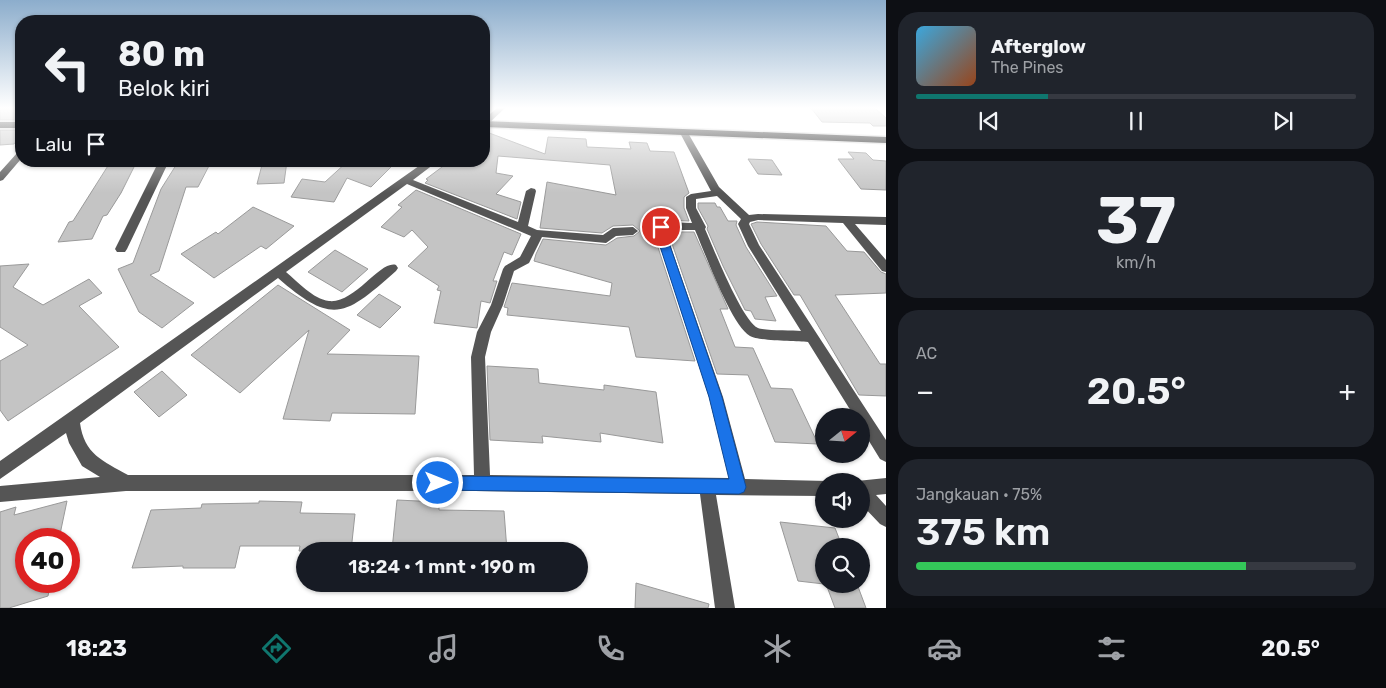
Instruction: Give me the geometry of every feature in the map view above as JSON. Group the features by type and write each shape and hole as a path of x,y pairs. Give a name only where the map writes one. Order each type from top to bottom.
{"highway":[{"path":"794,136 886,140"}],"street":[{"path":"686,136 718,193 747,219"},
{"path":"0,178 15,161"},
{"path":"121,249 161,167"},
{"path":"0,471 424,167"},
{"path":"405,180 537,234 544,233 606,239 613,232 633,231"},
{"path":"522,229 531,191"},
{"path":"718,193 694,196 690,199 691,208 701,227 730,298 752,331 769,335 812,337"},
{"path":"886,221 758,217 744,221 744,227 886,454"},
{"path":"846,220 886,268"},
{"path":"701,227 663,226 660,231 716,397 739,487"},
{"path":"482,483 478,357 484,332 497,305 506,275 509,269 525,260 537,234"},
{"path":"277,271 319,303 334,305 352,301 392,268"},
{"path":"72,419 74,438 88,461 126,483"},
{"path":"0,494 126,483 482,483 815,488"},
{"path":"870,488 886,486"},
{"path":"707,487 725,608"},
{"path":"870,499 886,518"}],"building":[{"path":"0,136 15,136 14,144 0,145"},
{"path":"490,136 498,136 545,154 548,137 586,139 587,147 631,149 629,142 647,143 650,151 674,152 689,193 684,197 684,208 689,221 664,220 655,223 653,232 695,361 636,357 629,327 507,315 508,308 504,307 512,283 610,296 612,283 534,261 543,239 606,245 617,238 634,236 640,231 633,225 613,226 602,233 540,228 547,182 616,195 610,165 498,156 496,173 513,176 496,194 521,202 517,219 425,183 428,180 426,179 442,167 490,167"},
{"path":"848,152 866,153 873,160 886,161 886,190 861,189 838,159 854,159"},
{"path":"748,159 772,160 782,175 758,174"},
{"path":"107,167 134,167 121,193 107,215 103,216 92,239 58,242 69,222 73,221"},
{"path":"175,167 208,167 198,187 186,187 159,271 150,275 194,303 162,328 139,312 118,269 133,263 161,189"},
{"path":"261,167 286,167 284,183 257,184"},
{"path":"341,167 391,167 371,187 347,178 334,202 291,197 302,179 325,182"},
{"path":"416,190 521,234 512,255 504,252 493,281 497,281 490,303 481,301 477,328 434,323 441,291 437,290 439,286 408,266 428,247 412,230 404,237 381,227 402,207 398,205"},
{"path":"698,203 715,203 717,207 720,207 728,221 737,221 736,225 746,247 777,296 765,297 776,321 755,319 751,311 745,310 723,266 707,229 708,226 698,208"},
{"path":"253,207 294,226 266,249 261,246 214,278 181,254 216,232 218,234"},
{"path":"757,222 826,226 847,251 864,252 881,272 886,274 886,293 835,295 880,364 886,364 886,396 859,395 800,295 794,295 761,244 751,224"},
{"path":"668,232 694,232 728,309 720,309 735,347 753,348 771,388 792,389 815,438 815,444 775,442 748,375 717,374"},
{"path":"335,250 368,269 342,292 308,272"},
{"path":"29,264 13,287 43,305 89,279 102,293 79,306 119,347 8,421 0,410 0,361 28,345 0,327 0,266"},
{"path":"278,285 350,330 327,354 419,356 415,414 332,413 330,421 283,419 309,330 240,393 191,355"},
{"path":"379,294 401,307 380,328 357,315"},
{"path":"487,366 538,369 539,383 604,390 604,385 656,392 663,443 600,433 601,442 542,436 543,443 490,440"},
{"path":"162,371 187,395 159,417 134,392"},
{"path":"397,500 439,502 439,510 504,511 506,542 393,542"},
{"path":"67,501 61,528 15,528 15,593 49,593 48,596 9,608 0,608 0,512 16,507 14,515"},
{"path":"259,501 302,502 300,513 355,514 352,542 296,542 296,546 240,546 235,568 183,568 183,566 132,568 151,510 201,508 202,504 259,503"},
{"path":"780,522 815,526 815,528 835,528 839,538 815,538 815,583 798,581"},
{"path":"636,583 709,604 708,608 635,608"},
{"path":"829,593 860,593 866,608 835,608"}],"route":[{"path":"438,483 739,487 716,397 660,231 661,227"}]}
